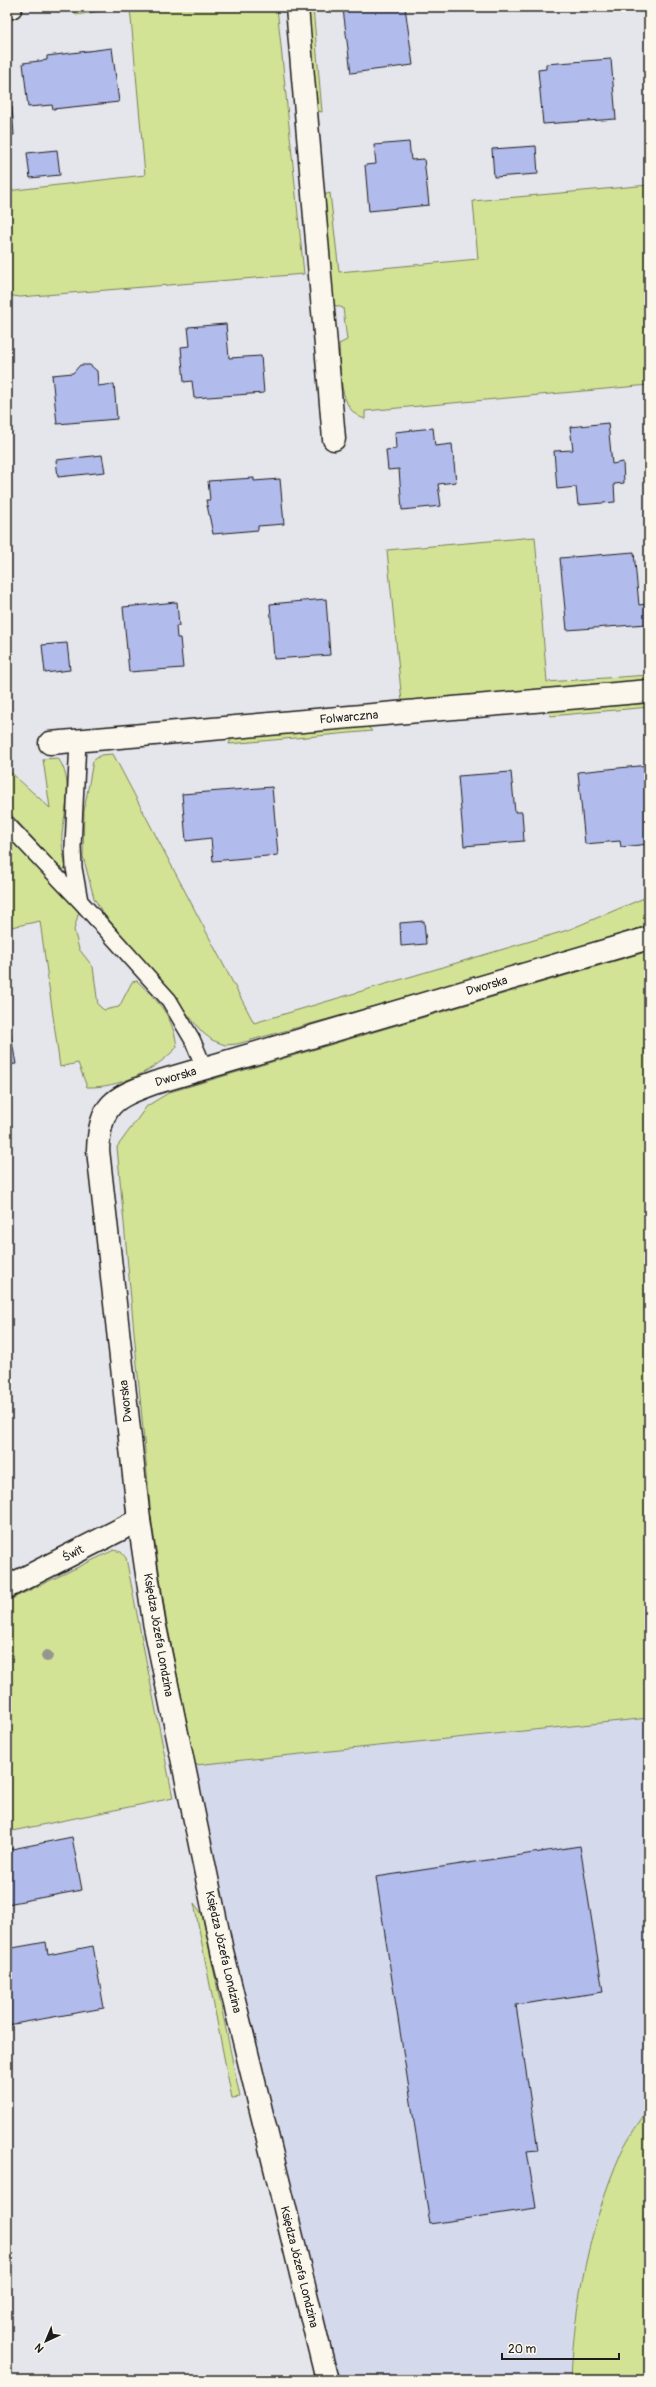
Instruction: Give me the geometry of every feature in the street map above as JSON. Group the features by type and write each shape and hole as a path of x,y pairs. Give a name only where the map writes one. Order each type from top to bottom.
{"street":[{"path":"7,8 11,7"},
{"path":"297,7 334,439"},
{"name":"Folwarczna","path":"50,743 649,691"},
{"name":"Dworska","path":"139,1520 98,1150 99,1128 105,1112 117,1099 133,1091 204,1067 649,938"},
{"name":"Świt","path":"7,1587 139,1520"},
{"name":"Księdza Józefa Londzina","path":"139,1520 154,1622 222,1951 327,2380"}],"lane":[{"path":"78,741 73,847 74,868 80,901"},
{"path":"7,824 80,901 169,1000 192,1039 204,1067"}],"shaded area":[{"path":"649,1718 649,2107 621,2152 573,2334 571,2380 338,2380 231,1949 195,1765"}],"green space":[{"path":"124,7 76,15 75,8"},
{"path":"130,7 277,7 304,274 20,297 7,295 7,191 145,175"},
{"path":"305,7 313,7 322,112 313,110"},
{"path":"649,185 649,385 365,411 365,419 356,414 349,407 342,388 340,365 339,344 347,340 343,308 334,305 321,196 330,193 339,272 478,259 473,201"},
{"path":"535,537 547,682 649,675 649,681 402,702 387,550"},
{"path":"649,703 649,707 550,716 549,711"},
{"path":"366,725 372,731 229,744 231,739"},
{"path":"113,754 254,1023 568,930 649,896 649,925 484,976 237,1044 225,1045 212,1040 202,1032 154,972 103,913 94,898 83,856 84,811 93,761 101,755"},
{"path":"58,758 66,776 67,786 62,834 66,868 62,870 7,810 7,769 50,808 43,759"},
{"path":"7,835 79,911 74,930 79,949 93,967 98,1005 104,1010 119,1007 132,982 137,981 164,1010 172,1027 177,1047 158,1064 124,1081 99,1087 87,1087 78,1063 60,1067 40,921 7,928"},
{"path":"649,951 649,1718 195,1765 166,1618 151,1516 117,1147 147,1106 170,1092"},
{"path":"114,1550 121,1552 126,1558 173,1798 7,1832 7,1601"},
{"path":"194,1903 202,1914 240,2097 232,2098"},
{"path":"649,2107 649,2380 571,2380 580,2293 592,2236 610,2180 621,2153"}],"building":[{"path":"354,7 382,7 382,9 405,7 413,65 351,73 343,9"},
{"path":"112,48 119,102 53,109 52,105 28,107 23,63 47,60 47,56"},
{"path":"611,59 616,119 543,124 538,70 546,69 546,64"},
{"path":"12,107 14,135 7,136 7,108"},
{"path":"409,142 411,160 424,159 429,205 369,211 365,165 376,164 374,145"},
{"path":"536,146 538,174 494,177 492,149"},
{"path":"57,150 60,175 30,178 27,153"},
{"path":"226,324 229,358 261,356 264,393 194,398 192,381 184,382 181,347 190,346 188,327"},
{"path":"80,365 90,365 97,371 98,386 114,384 117,419 57,424 52,375 73,373"},
{"path":"608,423 612,464 623,462 624,483 614,484 615,502 578,505 576,487 557,489 554,451 573,450 570,427"},
{"path":"433,428 435,446 452,444 456,482 438,484 441,506 402,510 399,469 388,470 386,450 396,449 395,432"},
{"path":"102,455 105,472 58,477 56,460"},
{"path":"254,478 254,481 280,479 284,524 258,526 258,530 213,534 206,500 210,500 208,481"},
{"path":"634,552 639,605 646,604 647,624 567,630 560,558"},
{"path":"326,599 330,655 274,659 270,604"},
{"path":"177,602 179,626 176,626 177,638 180,638 183,668 129,672 123,607"},
{"path":"67,643 70,670 45,673 42,645"},
{"path":"649,765 649,844 621,847 620,841 585,844 578,772"},
{"path":"511,772 515,812 522,812 524,841 464,846 458,776"},
{"path":"272,787 278,855 213,861 211,838 186,841 182,794"},
{"path":"424,921 426,944 401,946 400,923"},
{"path":"7,1013 16,1064 7,1065"},
{"path":"72,1837 82,1890 7,1904 7,1850"},
{"path":"580,1846 603,1992 516,2005 538,2150 527,2151 536,2208 430,2224 376,1877"},
{"path":"46,1942 48,1955 93,1946 104,2008 8,2025 7,1949"}]}
